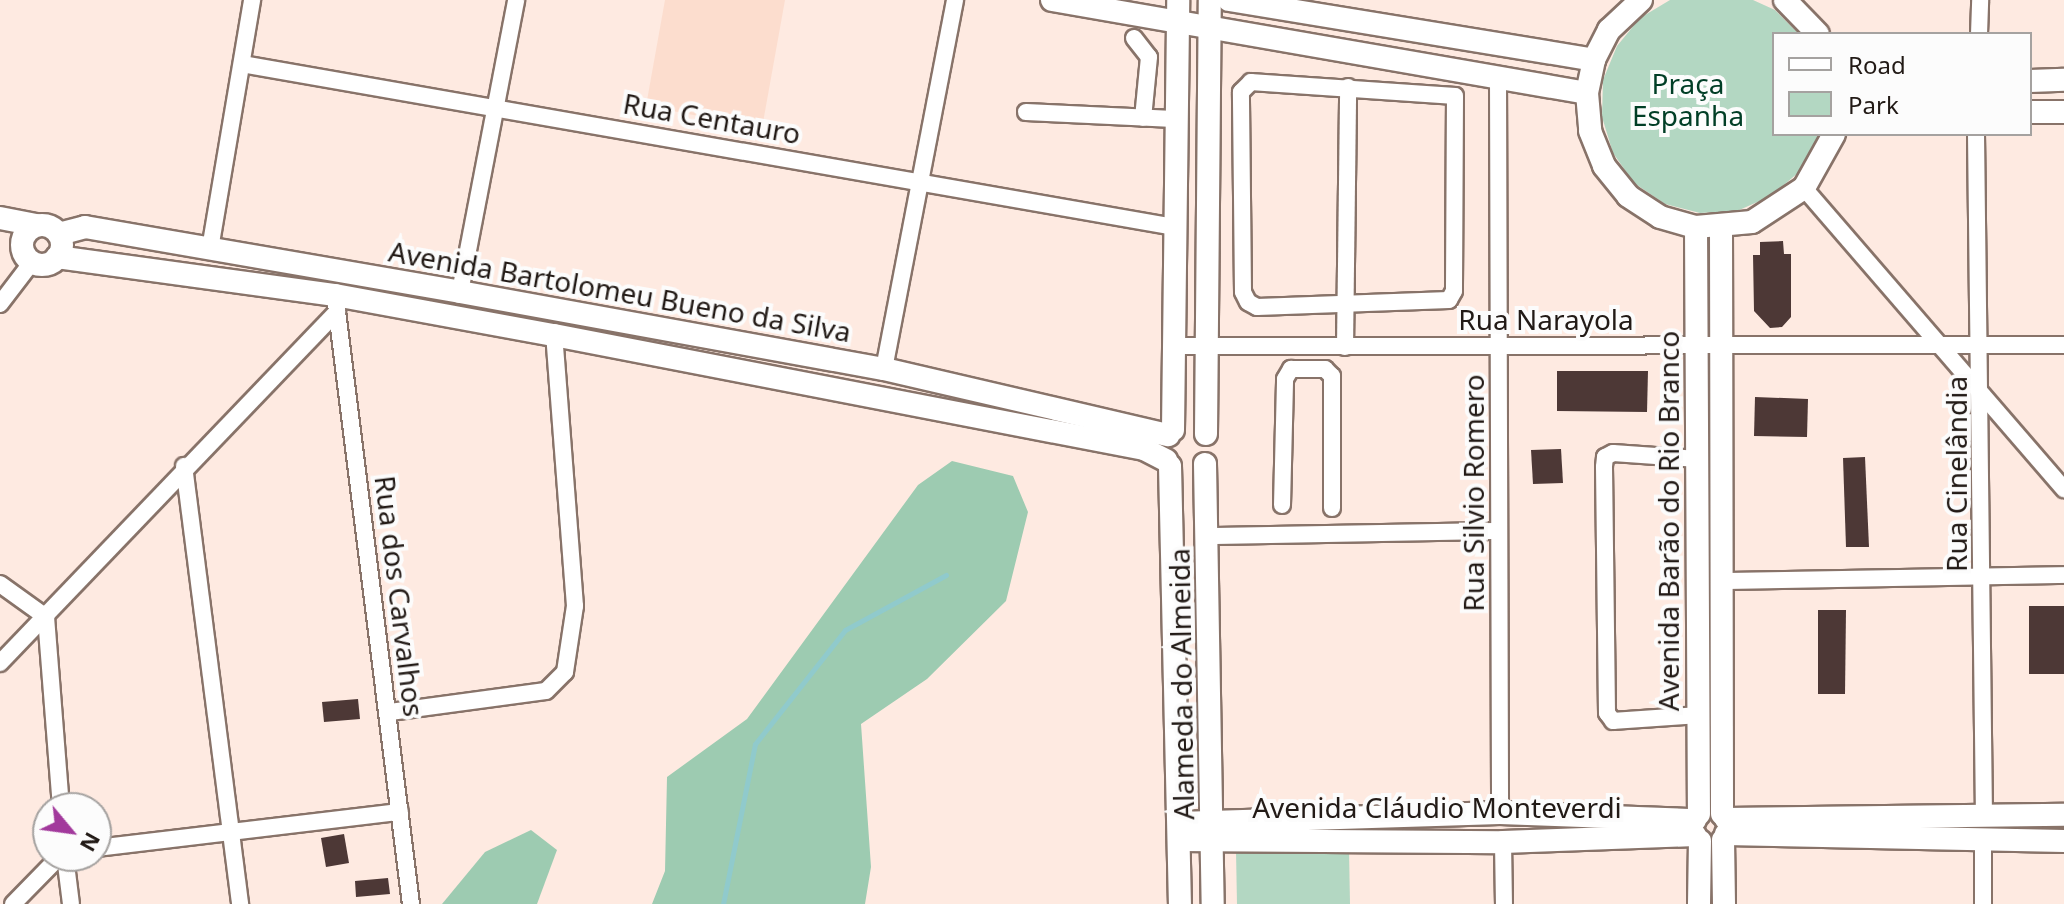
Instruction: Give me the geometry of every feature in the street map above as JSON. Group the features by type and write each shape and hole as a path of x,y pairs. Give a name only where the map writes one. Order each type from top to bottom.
{"street":[{"path":"210,249 252,0"},
{"path":"460,292 516,0"},
{"path":"884,369 955,0"},
{"path":"1052,0 1176,25 1587,93"},
{"path":"1178,0 1168,463 1195,471 1205,464 1211,449 1206,434 1207,29 1210,0"},
{"path":"1229,0 1320,8 1594,60"},
{"path":"1641,0 1609,30 1594,60 1587,93 1590,131 1604,166 1628,196 1660,217 1696,227 1721,228 1752,222 1804,188 1833,136"},
{"path":"1785,0 1816,32"},
{"path":"1979,32 1980,0"},
{"path":"1134,38 1149,57 1143,118"},
{"name":"Rua Centauro","path":"242,64 920,180 1174,227"},
{"name":"Rua Silvio Romero","path":"1498,77 1500,813"},
{"path":"2032,81 2064,80"},
{"path":"1251,82 1446,91 1455,96 1451,298 1344,304 1257,307 1245,298 1241,92 1251,82"},
{"path":"1345,347 1348,87"},
{"path":"1026,112 1174,119"},
{"path":"2032,112 2064,112"},
{"name":"Rua Cinelândia","path":"1976,136 1981,345 1984,814"},
{"path":"1804,188 2064,489"},
{"name":"Avenida Bartolomeu Bueno da Silva","path":"0,218 37,225 59,234 85,227 884,369 1170,432"},
{"path":"0,304 28,257 26,233 37,225"},
{"name":"Avenida Barão do Rio Branco","path":"1696,227 1699,715 1711,827 1724,904"},
{"name":"Avenida Barão do Rio Branco","path":"1699,904 1711,827 1721,581 1721,228"},
{"path":"57,257 59,234"},
{"name":"Avenida Bartolomeu Bueno da Silva","path":"0,250 45,264 57,257 554,335 1144,449 1168,463"},
{"path":"0,663 336,303"},
{"name":"Rua dos Carvalhos","path":"336,303 390,712 411,904"},
{"path":"390,712 546,691 565,672 575,606 554,335"},
{"name":"Rua Narayola","path":"1172,346 2064,345"},
{"path":"1308,347 1309,369"},
{"path":"1282,505 1285,379 1291,369 1325,369 1332,376 1332,508"},
{"path":"1170,432 1196,427 1206,434"},
{"path":"1698,459 1613,453 1605,457 1604,467 1607,713 1613,721 1699,715"},
{"name":"Alameda do Almeida","path":"1168,463 1180,904"},
{"name":"Alameda do Almeida","path":"1205,464 1209,536 1213,904"},
{"path":"184,466 240,904"},
{"path":"1209,536 1499,531"},
{"path":"1721,581 2064,575"},
{"path":"0,584 46,617 60,792"},
{"path":"112,846 400,812"},
{"name":"Avenida Cláudio Monteverdi","path":"1179,832 1500,813 1711,827"},
{"path":"1711,827 1984,814 2064,815"},
{"path":"1711,827 1983,841 2064,841"},
{"name":"Avenida Cláudio Monteverdi","path":"1213,830 1503,842 1711,827"},
{"path":"1983,841 1983,904"},
{"path":"1503,842 1504,904"},
{"path":"13,904 46,872"},
{"path":"66,872 71,904"}],"shaded area":[{"path":"665,0 785,0 762,128 646,106"}],"green space":[{"name":"Praça Espanha","path":"1670,0 1753,0 1775,10 1797,32 1772,32 1772,136 1818,136 1799,172 1771,196 1737,211 1700,213 1665,204 1634,183 1613,153 1602,117 1603,80 1617,46 1640,18"},
{"path":"952,461 1013,476 1028,512 1006,601 927,679 861,724 871,867 865,904 652,904 665,871 667,777 747,719 918,485"},
{"path":"531,830 557,850 537,904 442,904 485,852"},
{"path":"1349,849 1350,904 1237,904 1236,851"}],"building":[{"path":"1783,241 1784,254 1791,254 1791,317 1782,327 1770,328 1754,311 1753,255 1760,255 1760,242"},
{"path":"1557,371 1648,371 1647,412 1557,411"},
{"path":"1755,397 1808,399 1807,437 1754,436"},
{"path":"1561,449 1563,483 1533,484 1531,450"},
{"path":"1865,457 1869,547 1846,547 1843,458"},
{"path":"2029,606 2064,606 2064,674 2029,674"},
{"path":"1818,610 1846,610 1845,694 1818,694"},
{"path":"358,699 360,719 324,722 322,702"},
{"path":"344,834 349,863 326,867 321,838"},
{"path":"388,878 390,894 356,897 355,881"}],"waterway":[{"path":"723,904 755,744 845,630 946,575"}]}
